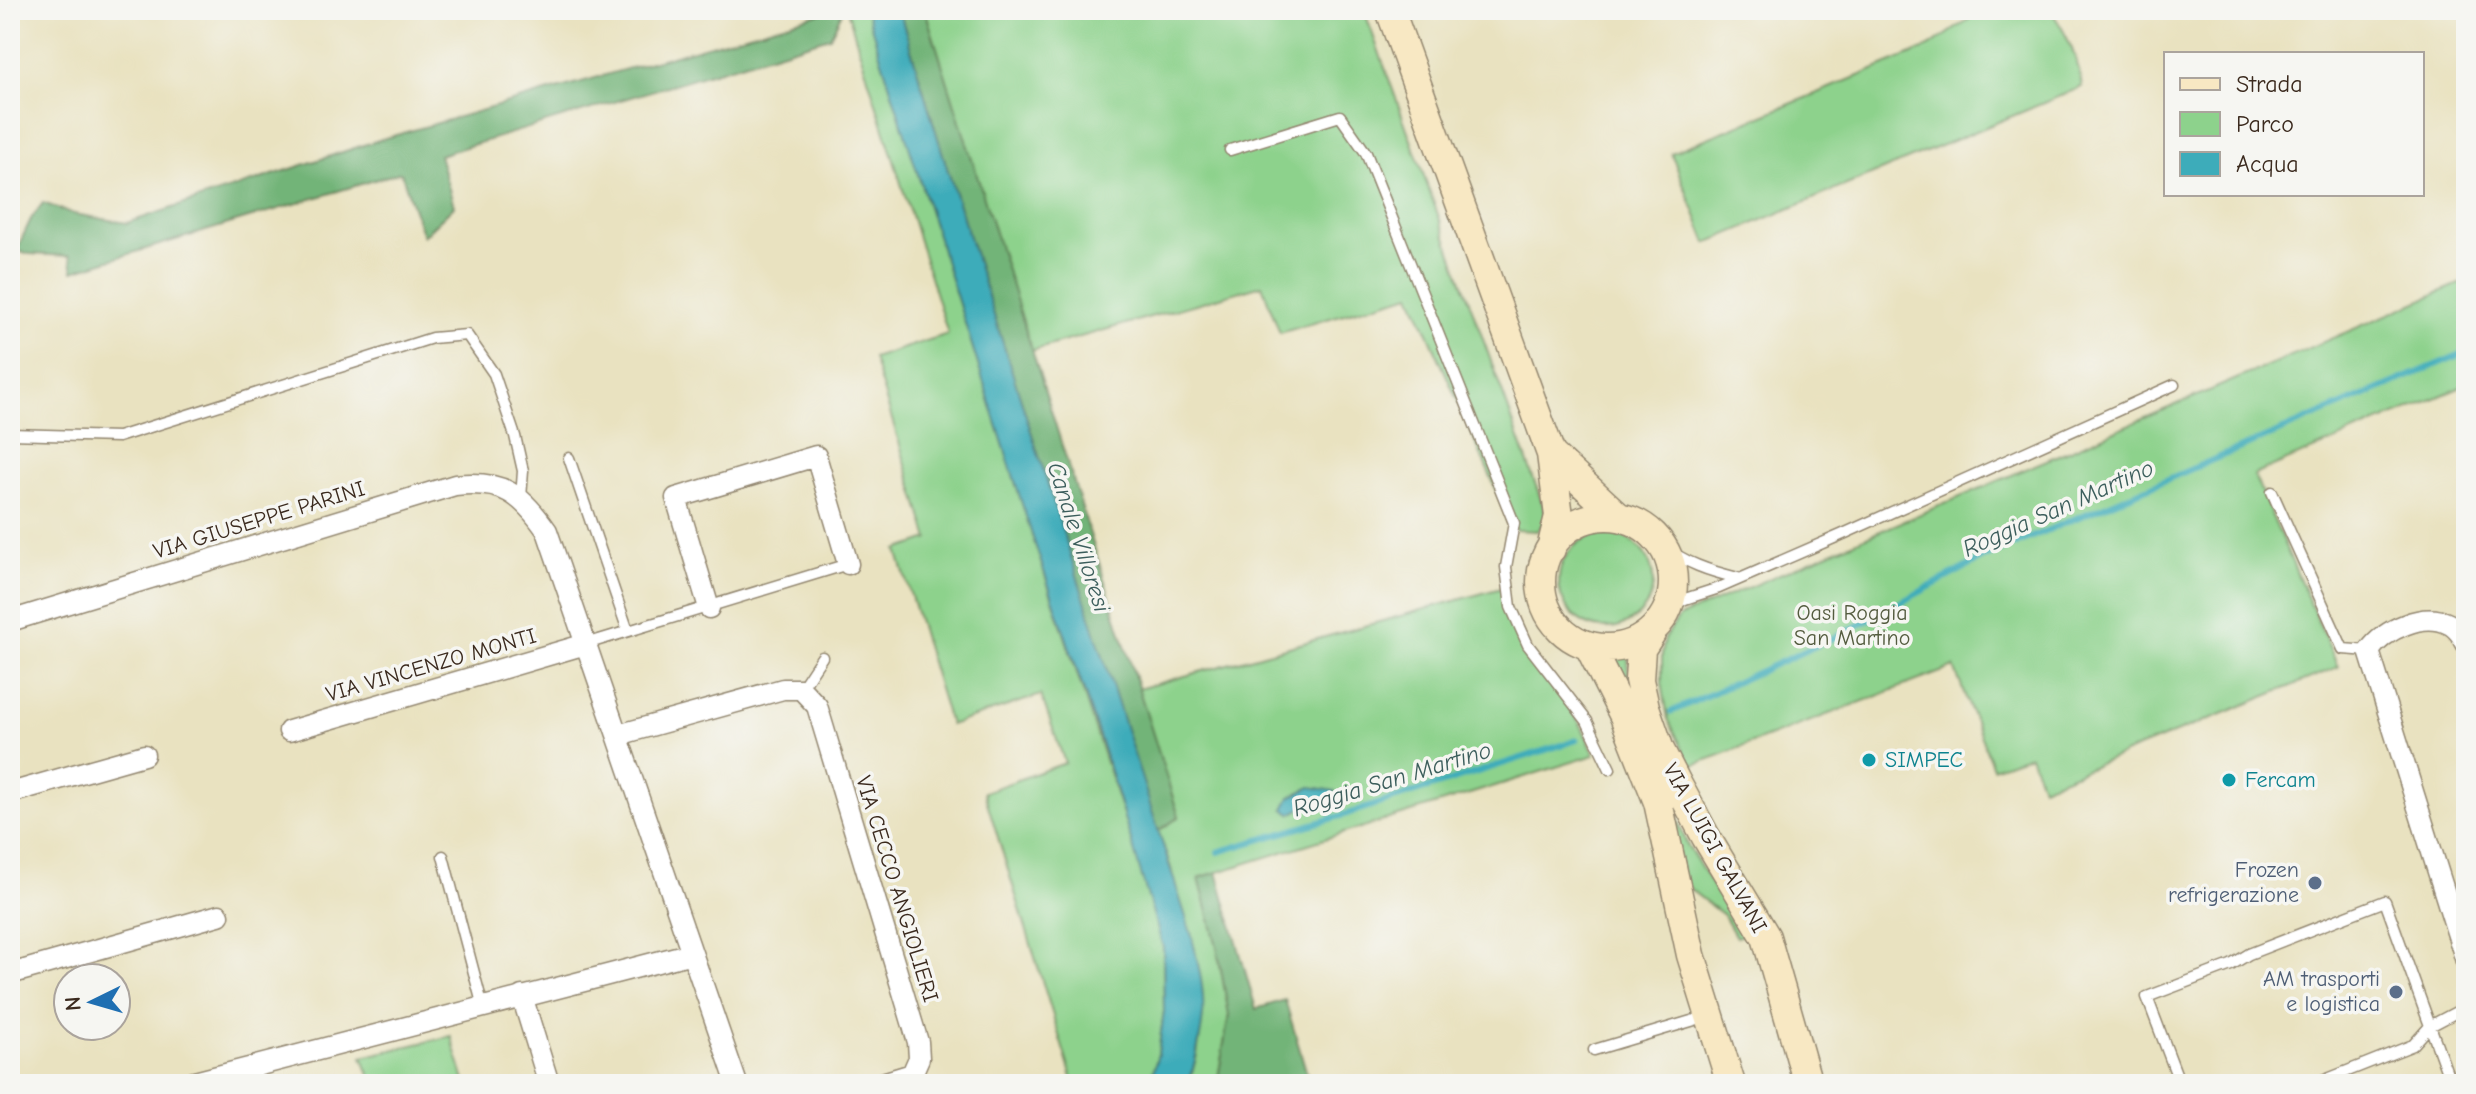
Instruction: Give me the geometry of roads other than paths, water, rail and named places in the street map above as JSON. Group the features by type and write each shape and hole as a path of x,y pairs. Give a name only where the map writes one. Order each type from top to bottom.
{"main road":[{"path":"1390,10 1551,454 1559,516 1551,549"},
{"path":"1551,454 1619,517 1643,527 1662,545 1671,565 1673,587 1660,620 1641,649 1634,711"},
{"path":"1619,517 1592,518 1580,522 1558,538 1545,560 1541,584 1546,607 1559,627 1578,642 1600,648 1633,644 1660,620"},
{"path":"1589,646 1634,711"},
{"name":"VIA LUIGI GALVANI","path":"1634,711 1658,802 1691,955 1731,1084"},
{"name":"VIA LUIGI GALVANI","path":"1634,711 1660,750 1706,837 1766,937 1808,1084"}],"street":[{"path":"709,608 676,498 816,456 848,564"},
{"name":"VIA GIUSEPPE PARINI","path":"10,621 455,485 474,483 500,487 530,506 547,531 737,1084"},
{"path":"2466,643 2450,624 2428,620 2401,626 2377,640 2369,651 2466,961"},
{"name":"VIA VINCENZO MONTI","path":"289,731 586,644"},
{"path":"618,735 783,689 801,689"},
{"name":"VIA CECCO ANGIOLIERI","path":"801,689 817,706 918,1042 919,1058 912,1074 879,1084"},
{"path":"10,793 144,755"},
{"path":"10,974 219,915"},
{"path":"187,1084 238,1078 522,996 692,953"},
{"path":"522,996 549,1084"}],"lane":[{"path":"1230,150 1340,116 1366,153 1514,523 1506,567 1511,607 1528,645 1587,721 1610,769"},
{"path":"10,434 118,437 432,338 467,335 494,374 515,436 523,471 520,500"},
{"path":"1660,620 1685,599 1719,588 1841,535 2174,385"},
{"path":"569,458 628,631"},
{"path":"2272,492 2343,649 2369,651"},
{"path":"1662,545 1698,567 1738,578"},
{"path":"586,644 848,564"},
{"path":"801,689 822,657"},
{"path":"443,856 483,1007"},
{"path":"2180,1084 2147,997 2385,901 2451,1084"},
{"path":"2315,1084 2413,1045 2430,1026 2466,1007"},
{"path":"1594,1050 1710,1016"}],"water":[{"path":"866,10 899,10 1191,933 1203,1005 1189,1084 1150,1084 1164,1011 1163,947 1104,751 1031,532"},
{"path":"1311,787 1335,791 1335,798 1330,804 1308,804 1291,814 1284,809 1290,797"}],"waterway":[{"name":"Roggia San Martino","path":"1671,712 1842,634 1985,557 2466,352"},
{"name":"Roggia San Martino","path":"1218,852 1577,740"}],"place":[{"name":"SIMPEC","path":"1869,760"},
{"name":"Fercam","path":"2229,780"},
{"name":"Frozen refrigerazione","path":"2315,883"},
{"name":"AM trasporti e logistica","path":"2396,992"}],"water label":[{"name":"Canale Villoresi","path":"1079,537"}],"park label":[{"name":"Oasi Roggia San Martino","path":"1852,626"}]}
